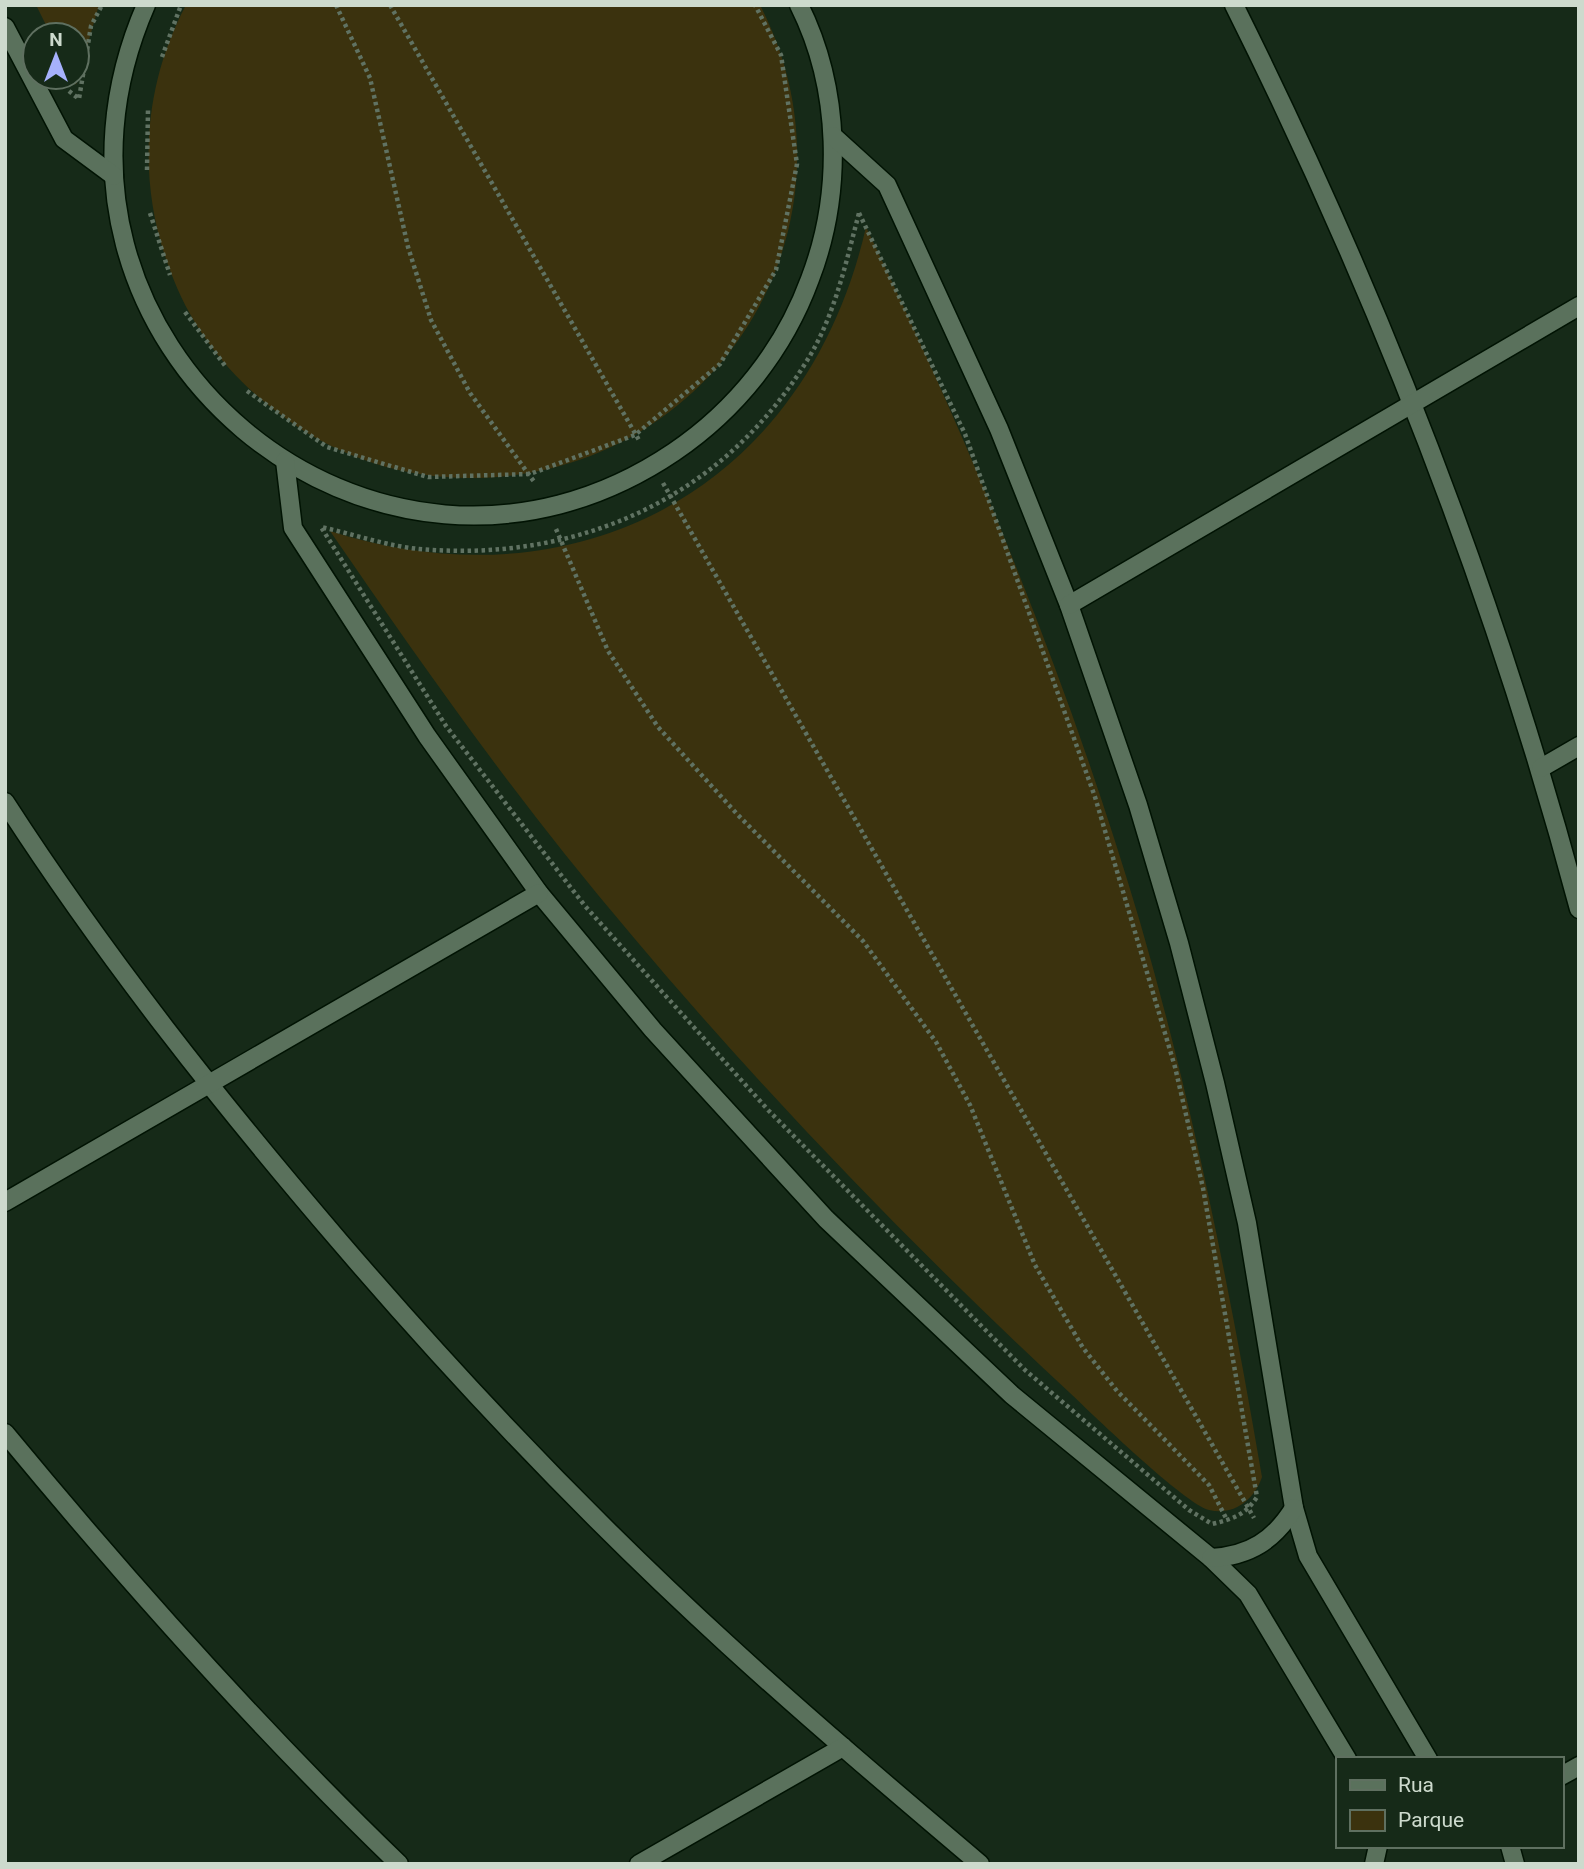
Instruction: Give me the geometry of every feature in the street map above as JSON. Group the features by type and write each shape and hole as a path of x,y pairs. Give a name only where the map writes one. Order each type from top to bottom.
{"street":[{"path":"146,5 129,48 119,90 114,133 114,176 118,219 129,261 144,301 164,340 217,407 250,437 285,461 334,485 407,508 450,513 493,513 545,506 579,498 653,466 694,438 726,410 755,378 780,342 801,304 827,222 833,179 833,136 828,93 817,51 799,5"},
{"path":"1234,5 1336,221 1414,402 1541,768 1579,909"},
{"path":"5,27 64,139 114,176"},
{"path":"833,136 887,185 999,429 1069,605 1138,805 1215,1083 1249,1236 1294,1508 1308,1556 1427,1757"},
{"path":"1069,605 1579,306"},
{"path":"285,461 293,528 427,736 539,892 661,1040 826,1219 1012,1395 1211,1559 1248,1594 1346,1757"},
{"path":"1541,768 1579,746"},
{"path":"5,802 207,1085 389,1299 503,1423 631,1553 843,1747 980,1864"},
{"path":"5,1202 539,892"},
{"path":"5,1433 162,1617 268,1732 399,1864"},
{"path":"1211,1559 1243,1553 1267,1540 1294,1508"},
{"path":"639,1864 843,1747"},
{"path":"1563,1775 1579,1766"}],"path":[{"path":"79,99 91,26 102,5"},
{"path":"157,70 181,5"},
{"path":"336,5 370,78 408,247 431,320 470,393 530,474 608,651 658,727 737,814 863,941 936,1042 970,1105 1035,1265 1083,1348 1117,1391 1209,1485 1227,1520"},
{"path":"390,5 1267,1540"},
{"path":"240,386 327,447 428,477 530,474 635,435 720,364 776,270 797,164 781,55 755,5"},
{"path":"147,175 148,96"},
{"path":"146,201 170,276"},
{"path":"859,213 965,434 1099,810 1175,1067 1203,1188 1257,1497 1249,1509 1212,1524 1189,1510 1025,1370 769,1111 585,906 446,726 321,527 418,548 492,550 562,542 671,498 719,465 765,420 809,357 838,291 859,213"},
{"path":"178,301 232,376"}],"green space":[{"path":"36,5 99,5 91,33 91,21 44,21"},
{"path":"186,5 760,5 790,88 797,171 782,251 749,324 699,386 635,435 557,467 470,478 446,477 398,470 329,445 288,420 250,390 217,354 179,293 159,237 152,204 149,136 160,69 171,36"},
{"path":"866,227 944,397 1017,569 1082,744 1140,922 1177,1059 1209,1198 1262,1477 1248,1499 1227,1511 1209,1510 1197,1504 1118,1438 936,1265 744,1064 623,925 533,814 444,694 330,531 423,551 511,554 594,538 670,506 737,458 793,395 836,317"}]}
